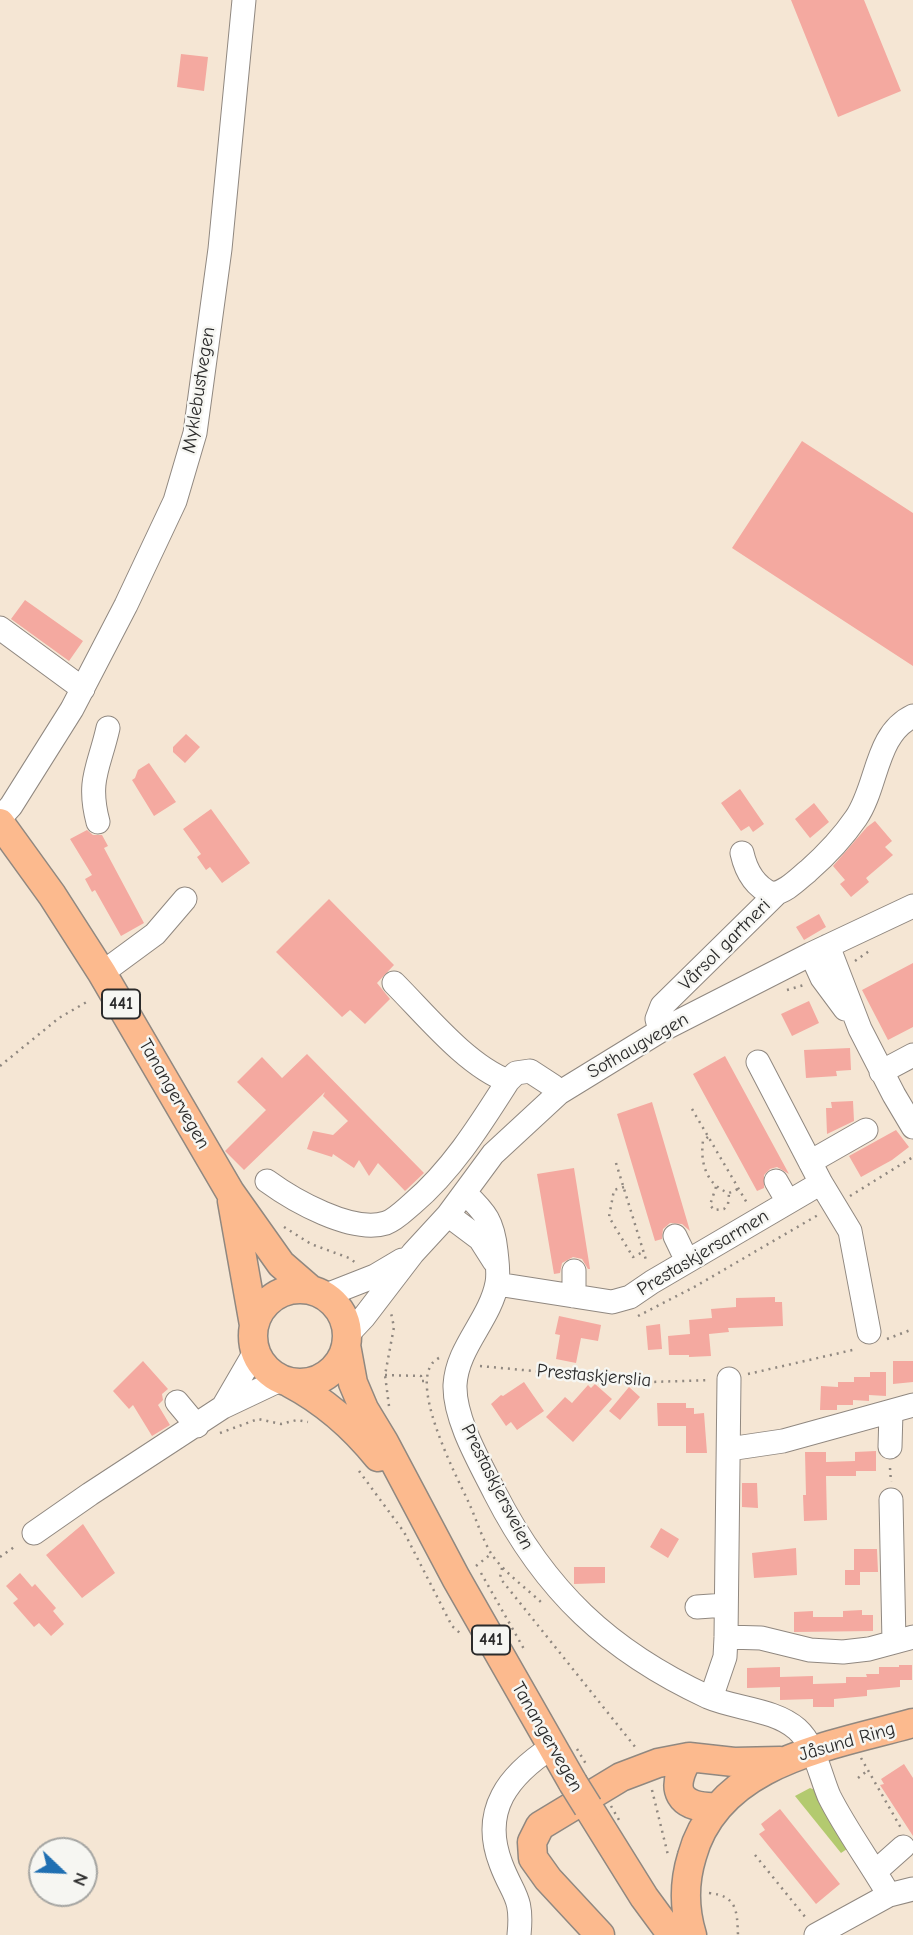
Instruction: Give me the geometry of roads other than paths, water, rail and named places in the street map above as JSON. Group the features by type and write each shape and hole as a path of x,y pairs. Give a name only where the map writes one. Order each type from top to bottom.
{"main road":[{"name":"Tanangervegen","path":"0,820 106,980 230,1192 281,1264 317,1293"},
{"name":"Tanangervegen","path":"230,1192 255,1338"},
{"path":"255,1338 260,1311 269,1300 296,1289 317,1293"},
{"name":"441","path":"317,1293 335,1305 343,1317 347,1340"},
{"name":"441","path":"255,1338 263,1366 285,1381"},
{"name":"Tanangervegen","path":"347,1340 353,1383 411,1497 573,1783 644,1897 672,1935"},
{"path":"285,1381 305,1383 326,1375 341,1359 347,1340"},
{"name":"Tanangervegen","path":"285,1381 333,1409 355,1430 411,1497"},
{"name":"Jåsund Ring","path":"692,1935 687,1909 687,1874 700,1833 718,1807 736,1788 780,1762 913,1723"},
{"path":"689,1757 677,1784 679,1794 694,1805 718,1807"},
{"name":"Jåsund Ring","path":"600,1935 548,1879 533,1858 532,1842 540,1826 621,1777 645,1766 689,1757 734,1762 780,1762"}],"street":[{"name":"Myklebustvegen","path":"0,820 83,689 175,501 195,433 220,249 244,0"},
{"path":"0,628 83,689"},
{"name":"Vårsol gartneri","path":"660,1031 657,1019 662,1006 776,894 785,890 822,858 857,817 888,737 900,724 913,716"},
{"path":"98,822 93,801 93,782 108,728"},
{"path":"742,853 746,870 768,893 776,894"},
{"path":"106,980 155,934 186,899"},
{"name":"Sothaugvegen","path":"347,1340 414,1253 448,1215 493,1154 559,1093 660,1031 819,950 913,906"},
{"path":"819,950 881,1072 913,1127"},
{"path":"394,983 474,1062 490,1075 508,1082"},
{"path":"881,1072 913,1055"},
{"path":"758,1062 821,1183 850,1231 870,1340"},
{"path":"267,1181 293,1200 324,1213 363,1225 386,1223 434,1185 516,1073 530,1071 559,1093"},
{"path":"810,1162 866,1129"},
{"path":"776,1181 788,1202"},
{"name":"Prestaskjersarmen","path":"497,1275 574,1296 612,1302 630,1297 821,1183"},
{"name":"Prestaskjersveien","path":"465,1193 485,1212 494,1230 497,1275 488,1307 459,1362 455,1386 457,1407 464,1428 513,1528 570,1604 628,1653 661,1674 711,1698 789,1723 806,1739 830,1797 889,1895"},
{"path":"448,1215 480,1239 497,1275"},
{"path":"675,1236 687,1261"},
{"name":"Sothaugvegen","path":"317,1293 376,1276 414,1253"},
{"path":"574,1271 574,1296"},
{"path":"34,1533 90,1493 207,1430 223,1407 255,1338"},
{"path":"711,1698 725,1657 729,1379"},
{"path":"223,1407 285,1381"},
{"path":"177,1402 207,1430"},
{"path":"729,1449 783,1441 913,1405"},
{"path":"890,1447 891,1412"},
{"path":"726,1637 761,1638 822,1652 869,1649 904,1639 891,1500"},
{"path":"697,1607 726,1605"},
{"path":"519,1935 519,1902 501,1864 494,1837 494,1820 509,1782 521,1769 552,1747"},
{"path":"876,1871 902,1839"},
{"path":"817,1933 889,1895 913,1889"}]}
